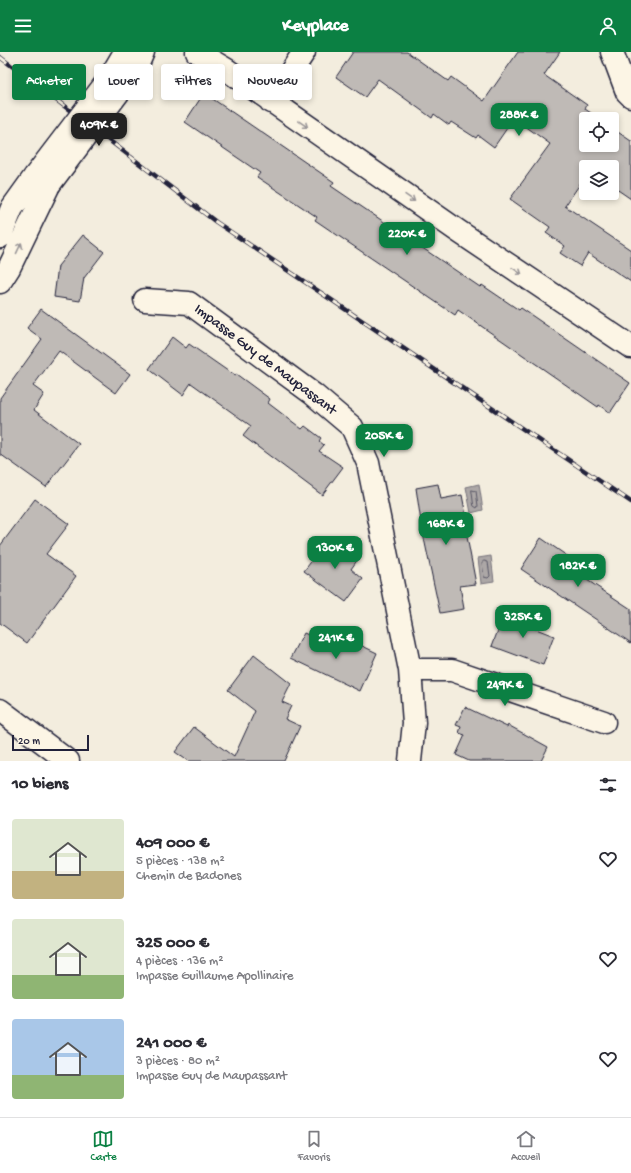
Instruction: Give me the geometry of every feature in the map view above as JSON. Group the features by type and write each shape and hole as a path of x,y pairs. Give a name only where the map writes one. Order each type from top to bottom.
{"street":[{"path":"122,64 125,52"},
{"path":"138,64 143,52"},
{"path":"197,52 227,70 271,102 631,348"},
{"path":"271,102 304,52"},
{"path":"612,52 627,92 631,96"},
{"path":"0,237 12,208 42,181 103,100"},
{"path":"0,282 9,268 42,181"},
{"name":"Impasse Guy de Maupassant","path":"145,300 189,303 313,394 352,427 368,463 410,670 414,723 410,761"},
{"path":"410,670 452,670 604,722"},
{"path":"0,710 68,761"}],"water":[{"path":"479,484 483,510 471,513 466,487"},
{"path":"491,556 494,581 481,583 478,558"}],"building":[{"path":"353,52 407,52 448,81 451,77 484,101 518,52 560,52 544,75 587,105 585,109 590,112 579,112 579,152 619,152 619,133 631,141 631,199 619,191 619,160 579,160 579,185 565,206 631,250 631,282 588,253 580,266 560,253 565,246 546,233 550,227 510,199 550,144 514,118 494,147 478,135 476,138 451,122 449,125 434,114 432,118 378,79 365,97 336,77"},
{"path":"199,100 214,100 334,182 331,186 480,287 482,285 519,310 521,308 630,383 610,413 599,405 598,407 458,310 455,315 315,220 317,217 257,177 260,173 185,122"},
{"path":"83,235 104,252 84,278 80,301 54,297 58,266"},
{"path":"41,309 130,374 116,393 59,351 33,386 44,394 34,410 79,444 46,487 0,454 0,398 42,339 27,328"},
{"path":"172,337 186,348 189,344 235,376 236,374 270,399 268,403 302,429 305,426 321,438 319,441 324,445 319,451 343,467 322,495 243,436 251,426 191,383 183,395 149,369"},
{"path":"438,484 441,499 462,495 467,521 464,521 476,584 460,586 464,609 440,613 422,529 416,488"},
{"path":"35,499 69,524 46,554 76,576 27,643 0,623 0,546"},
{"path":"329,538 358,559 351,569 363,579 346,602 304,571"},
{"path":"541,538 592,573 587,580 631,609 631,643 521,569"},
{"path":"505,612 533,622 531,627 554,636 543,665 492,646"},
{"path":"304,633 341,650 346,638 377,653 360,691 291,658"},
{"path":"254,655 291,684 282,702 291,706 285,719 300,726 284,761 188,761 175,752 194,727 234,757 255,711 228,690"},
{"path":"465,707 507,727 508,725 548,747 541,761 469,761 456,755 465,735 459,733 461,727 456,725"}],"railway":[{"path":"0,57 216,222 631,502"}]}
